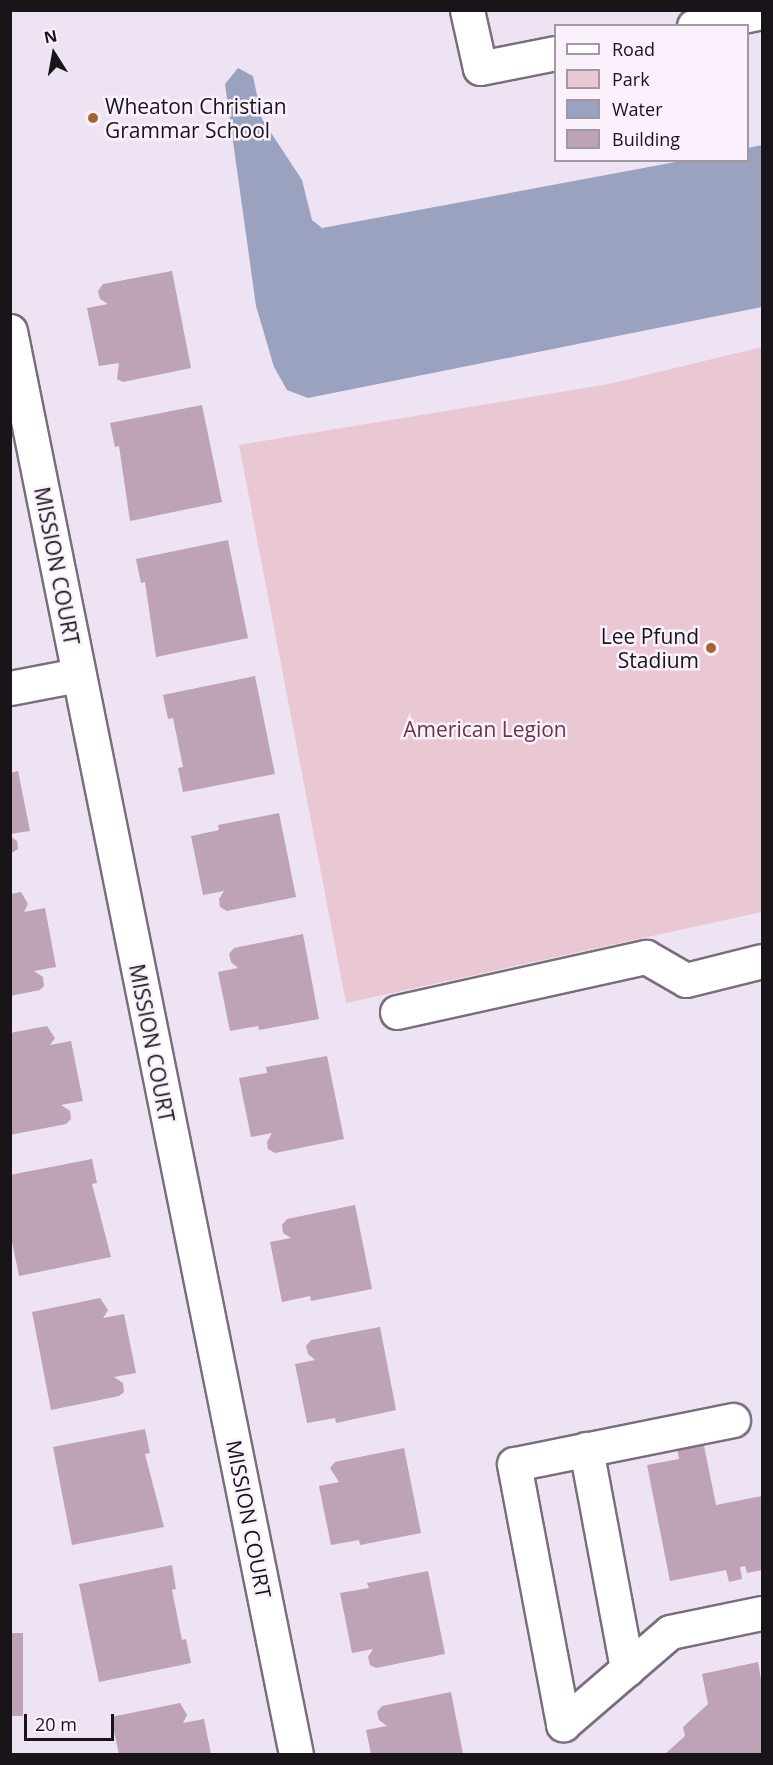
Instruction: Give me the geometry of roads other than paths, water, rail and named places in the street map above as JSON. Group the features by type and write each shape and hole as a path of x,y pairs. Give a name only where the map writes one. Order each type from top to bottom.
{"street":[{"path":"467,10 480,68 554,53"},
{"path":"704,24 762,12"},
{"name":"MISSION COURT","path":"10,330 296,1755"},
{"path":"10,688 78,675"},
{"path":"397,1012 646,957 686,980 762,962"},
{"path":"734,1420 514,1464 563,1724 670,1632 762,1613"},
{"path":"586,1449 627,1669"}],"water":[{"path":"238,68 253,76 262,119 302,180 312,220 322,228 676,162 749,162 749,148 762,145 762,307 308,398 287,390 274,367 256,306 225,84"}],"place":[{"name":"Wheaton Christian Grammar School","path":"93,118"},
{"name":"Lee Pfund Stadium","path":"711,648"}],"park label":[{"name":"American Legion","path":"485,729"}]}
